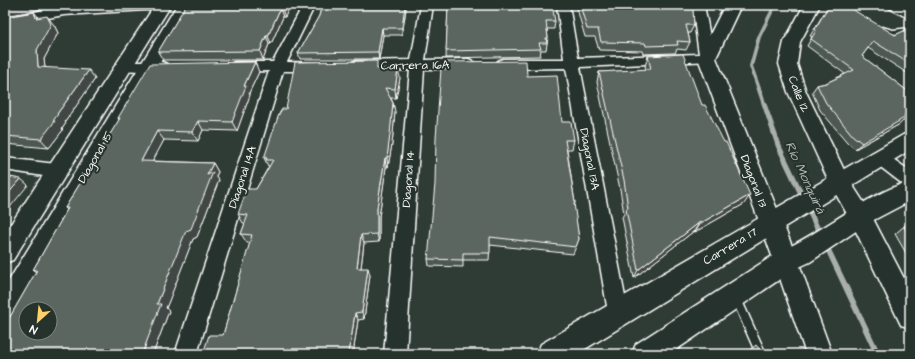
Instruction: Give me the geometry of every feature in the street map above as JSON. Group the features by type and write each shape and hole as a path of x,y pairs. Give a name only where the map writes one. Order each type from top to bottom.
{"main road":[{"name":"Carrera 17","path":"551,354 618,312 836,185 910,140"},
{"path":"658,351 735,294 854,220 910,190"}],"street":[{"name":"Diagonal 15","path":"5,253 163,5"},
{"path":"5,22 51,9 163,5"},
{"name":"Diagonal 15","path":"5,310 185,5"},
{"name":"Diagonal 14A","path":"186,354 276,67 309,5"},
{"name":"Diagonal 14","path":"395,354 417,64 427,5"},
{"name":"Diagonal 13A","path":"563,5 572,63 618,312"},
{"name":"Diagonal 13","path":"698,5 707,58 776,219 794,257 819,354"},
{"path":"707,58 732,5"},
{"name":"Calle 12","path":"812,5 792,42 788,64 796,92 836,185"},
{"path":"893,5 910,15"},
{"path":"5,31 25,16"},
{"name":"Carrera 16A","path":"224,67 572,63 707,58"},
{"path":"124,67 178,67"},
{"path":"880,158 910,180"},
{"path":"5,164 56,171"},
{"path":"836,185 854,220 910,316"}],"lane":[{"path":"873,24 891,33 910,30"},
{"path":"735,294 761,354"}],"building":[{"path":"186,5 283,5 268,36 266,36 260,51 158,52"},
{"path":"322,5 405,5 402,28 382,28 378,52 298,53 319,16"},
{"path":"448,5 552,5 555,21 546,21 548,38 546,38 547,43 539,43 541,49 446,51"},
{"path":"580,5 692,5 694,25 686,25 690,42 677,41 678,45 646,46 645,43 601,42 598,29 587,29"},
{"path":"829,5 845,5 895,35 910,28 910,64 873,41 862,56 910,93 910,114 904,115 906,117 862,143 853,136 826,103 817,85 826,83 854,70 811,39"},
{"path":"34,12 36,18 47,16 51,24 37,50 38,67 89,70 57,114 53,121 55,121 41,139 5,136 5,17"},
{"path":"683,54 702,105 705,105 724,142 726,142 750,195 701,223 700,222 638,270 626,209 628,208 624,180 599,72 651,69 648,56"},
{"path":"377,61 377,69 398,69 395,89 385,88 393,103 387,158 385,158 377,208 377,234 361,235 357,268 368,268 362,312 355,313 349,354 203,354 209,335 223,335 252,235 241,234 248,215 238,214 247,189 256,189 273,160 266,160 267,158 264,158 279,114 282,109 286,109 295,62"},
{"path":"526,61 527,76 557,75 562,122 571,122 574,140 565,140 579,239 576,247 490,237 490,253 463,253 463,260 428,259 435,184 436,138 441,69 446,69 446,62"},
{"path":"255,62 244,86 246,86 232,122 198,121 192,132 157,131 141,161 213,163 207,175 213,172 191,229 186,231 157,304 161,304 142,354 5,354 5,323 18,303 18,341 58,341 58,301 19,301 37,270 33,270 68,208 65,208 120,118 118,118 150,64"},
{"path":"5,176 21,179 5,197"},
{"path":"910,222 910,237 904,227"},
{"path":"756,345 764,354 745,354"}],"waterway":[{"name":"Río Monquirá","path":"775,5 759,37 751,66 779,147 821,236"},
{"name":"Río Monquirá","path":"825,243 878,354"}]}
